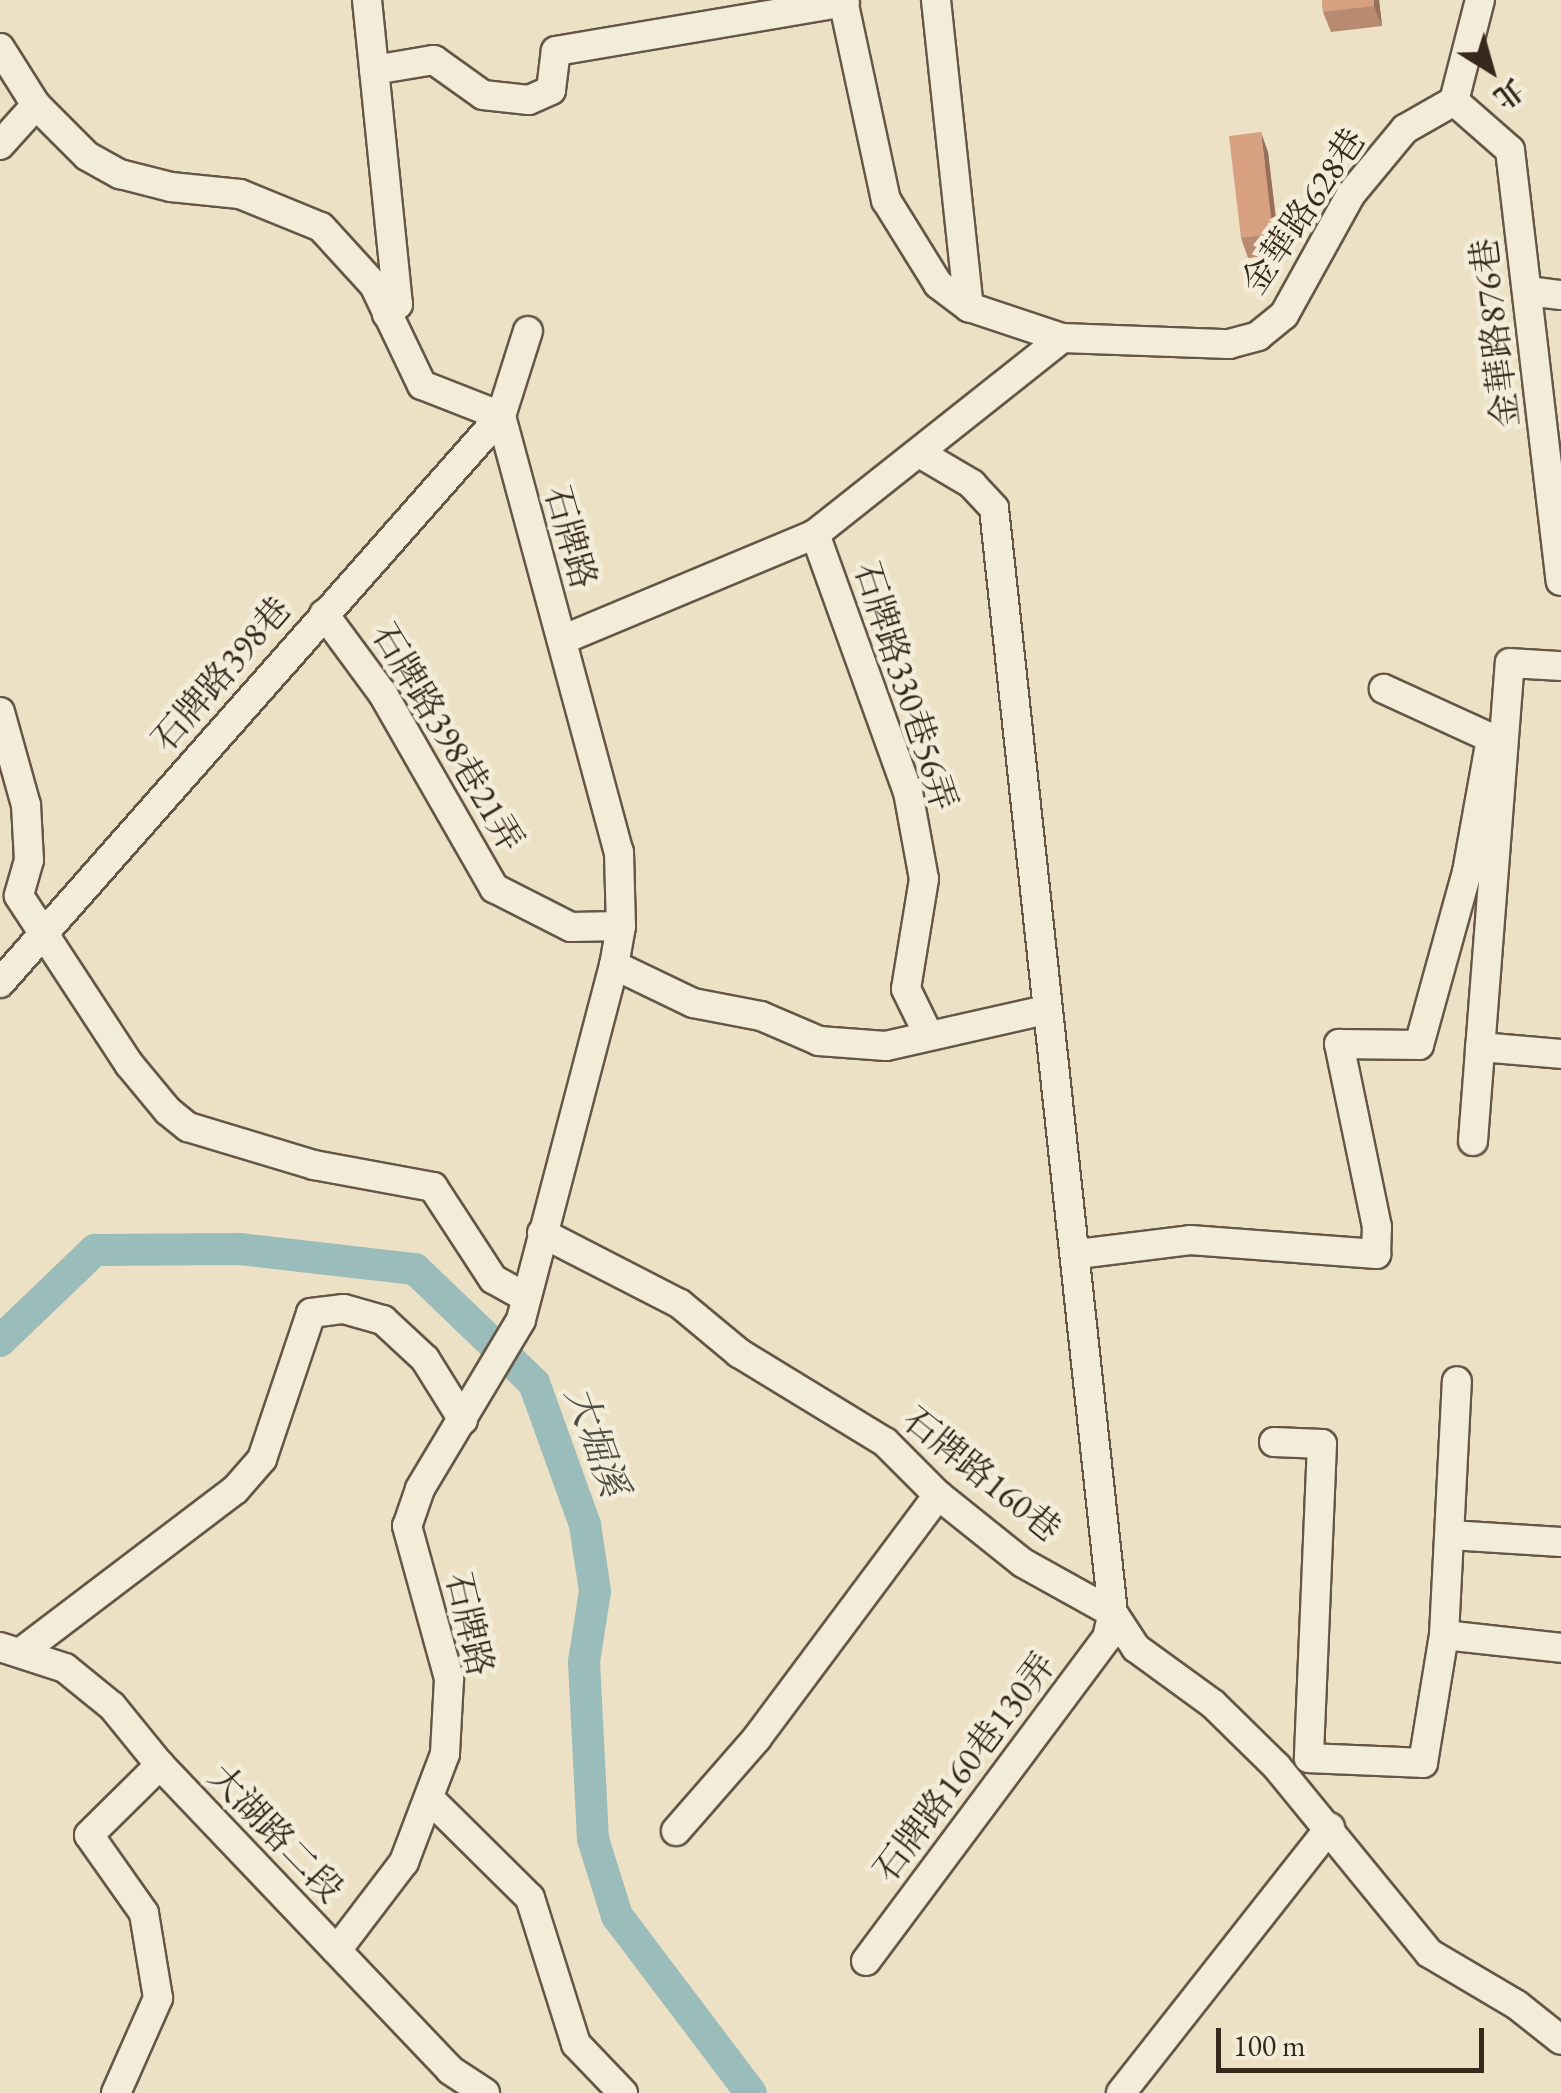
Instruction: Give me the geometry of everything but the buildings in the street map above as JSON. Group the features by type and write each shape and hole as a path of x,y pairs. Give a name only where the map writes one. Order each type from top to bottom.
{"street":[{"path":"367,0 398,304 388,314"},
{"path":"936,0 969,307"},
{"path":"1454,101 1480,0"},
{"path":"374,70 434,60 483,95 530,100 551,90 556,51 844,1"},
{"name":"金華路628巷","path":"844,1 886,200 938,284 969,307 1062,338 1229,344 1258,336 1284,316 1350,194 1405,129 1454,101"},
{"path":"0,48 36,105 87,156 120,174 240,194 321,228 374,285 422,385 501,416 528,331"},
{"name":"金華路876巷","path":"1454,101 1510,150 1561,581"},
{"path":"0,145 36,105"},
{"path":"1528,290 1561,296"},
{"path":"562,640 815,534 921,454 1062,338"},
{"name":"石牌路398巷","path":"0,983 501,416"},
{"name":"石牌路","path":"337,1950 404,1862 445,1754 450,1679 407,1526 420,1489 463,1420 523,1308 621,926 619,852 501,416"},
{"path":"921,454 972,484 994,508 1046,1010 1078,1254 1113,1613"},
{"name":"石牌路330巷56弄","path":"815,534 908,792 924,879 906,989 929,1036"},
{"name":"石牌路398巷21弄","path":"324,614 383,694 494,888 571,927 621,926"},
{"path":"1473,1141 1510,663 1561,666"},
{"path":"1078,1254 1190,1240 1376,1254 1377,1227 1339,1044 1419,1045 1467,872 1490,738 1384,689"},
{"path":"0,712 26,806 29,860 19,896 128,1064 188,1127 314,1164 433,1186 493,1279 523,1308"},
{"path":"614,965 693,1003 761,1016 820,1040 886,1046 1046,1010"},
{"path":"1480,1048 1561,1054"},
{"name":"石牌路160巷","path":"542,1233 680,1304 738,1353 885,1442 938,1496 1023,1562 1113,1613 1136,1648 1212,1704 1330,1827 1428,1952 1517,2005 1561,2040"},
{"path":"10,1650 235,1490 273,1438 311,1313 344,1309 383,1320 425,1359 463,1420"},
{"path":"1274,1442 1322,1444 1310,1758 1423,1763 1444,1635 1457,1381"},
{"path":"676,1831 758,1738 938,1496"},
{"path":"1450,1535 1561,1542"},
{"name":"石牌路160巷130弄","path":"866,1962 1107,1638 1113,1613"},
{"path":"1444,1635 1561,1648"},
{"name":"大湖路二段","path":"10,1650 66,1668 112,1706 160,1765 450,2070 486,2093"},
{"path":"116,2093 158,1998 144,1913 90,1835 160,1765"},
{"path":"430,1800 530,1898 576,2044 622,2093"},
{"path":"1121,2093 1330,1827"}],"waterway":[{"name":"大堀溪","path":"0,1341 95,1250 239,1249 415,1269 534,1383 585,1525 595,1591 584,1662 593,1839 617,1916 751,2093"}]}
